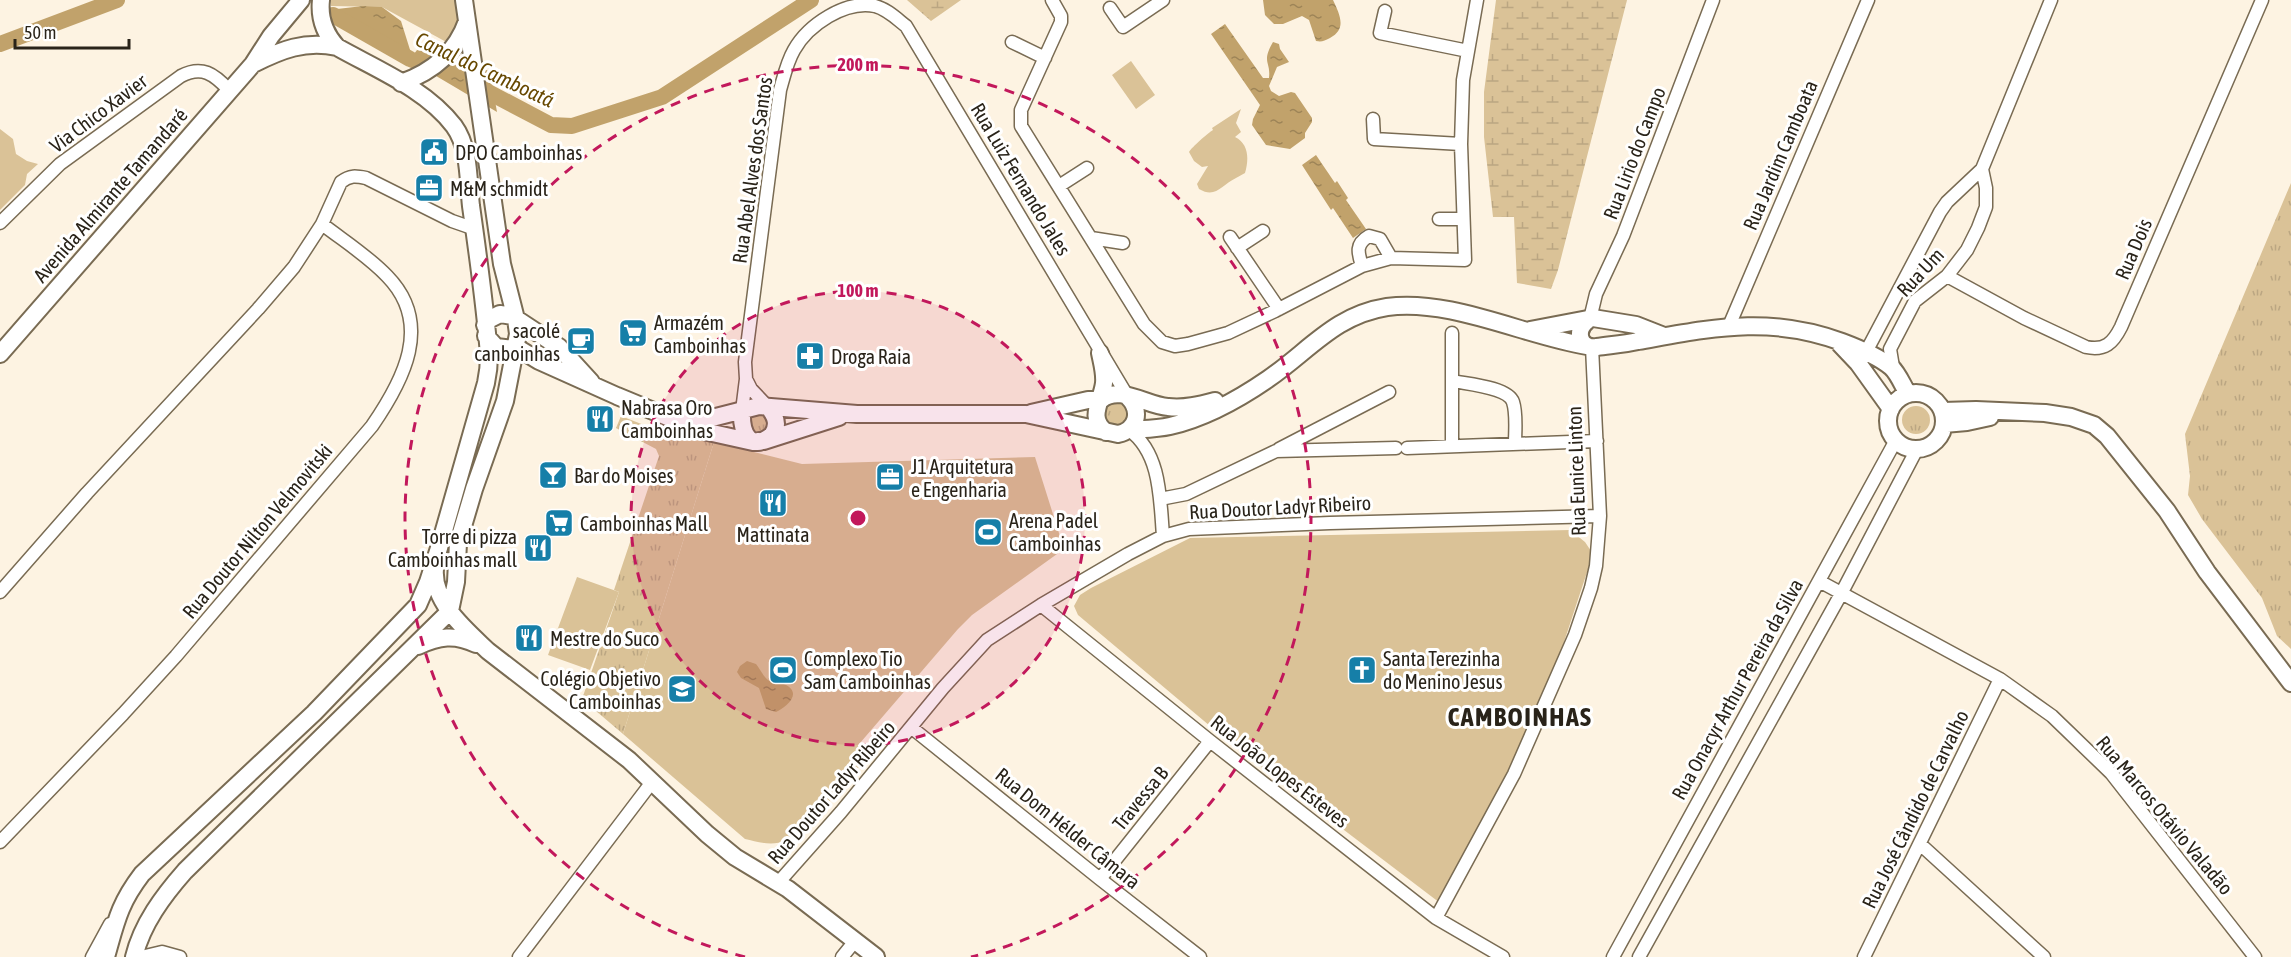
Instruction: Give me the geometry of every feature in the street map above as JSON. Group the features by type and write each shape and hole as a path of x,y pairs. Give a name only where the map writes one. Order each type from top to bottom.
{"street":[{"path":"92,957 127,894 149,868 324,702 417,605 428,582 439,548 486,383 489,357 475,229 466,163 459,135 439,110 408,81 337,47 330,40 324,27 320,11 321,0"},
{"path":"134,957 141,934 158,905 185,871 450,611 456,582 458,543 505,401 518,334 502,264 464,0"},
{"path":"1052,0 1061,16 1061,22 1021,110 1021,126 1144,324 1162,342 1175,346 1228,333 1362,266 1391,258 1465,260 1461,144 1463,80 1477,0"},
{"path":"1110,8 1123,27 1164,0"},
{"name":"Rua Lirio do Campo","path":"1593,320 1596,294 1623,236 1713,0"},
{"name":"Rua Jardim Camboata","path":"1729,326 1868,0"},
{"name":"Rua Um","path":"1866,352 1940,212 1947,202 1982,169 2051,0"},
{"name":"Rua Dois","path":"1947,276 2024,318 2086,347 2103,348 2109,345 2121,327 2262,0"},
{"name":"Avenida Almirante Tamandaré","path":"0,354 253,64 271,36 300,1"},
{"name":"Rua Luiz Fernando Jales","path":"860,4 875,6 891,13 906,26 1128,397"},
{"name":"Rua Abel Alves dos Santos","path":"742,411 780,90 788,63 799,42 812,27 840,10 860,4"},
{"path":"1385,11 1380,33 1468,51"},
{"path":"408,81 436,65 455,46 467,20"},
{"path":"1012,42 1045,58"},
{"name":"Avenida Almirante Tamandaré","path":"253,64 292,47 314,44 337,47"},
{"name":"Via Chico Xavier","path":"0,223 60,164 181,76 198,70 207,71 229,90"},
{"path":"1373,119 1374,139 1461,144"},
{"path":"1059,186 1086,168"},
{"name":"Rua Um","path":"1893,368 1890,349 1915,301 1947,276 1967,250 1983,217 1986,207 1986,188 1982,169"},
{"path":"0,592 87,493 258,309 294,267 322,224 341,182 347,177 366,178 452,221 475,229"},
{"path":"1439,219 1463,219"},
{"name":"Rua Doutor Nilton Velmovitski","path":"0,842 176,656 372,426 392,398 406,368 411,339 409,315 402,298 388,277 322,224"},
{"path":"1238,248 1263,231"},
{"path":"1362,266 1358,247 1360,241 1369,236 1380,239 1391,258"},
{"path":"1230,237 1279,309"},
{"path":"1091,238 1123,243"},
{"path":"678,420 704,420 759,406 857,414 1026,414 1118,434 1129,430 1167,427 1190,420 1239,396 1274,374 1326,332 1363,313 1412,305 1529,330 1569,343 1593,346 1618,345 1729,326 1779,326 1835,339 1866,352 1893,368 1908,394"},
{"path":"486,331 490,319 506,314 559,347 594,385"},
{"path":"1529,330 1593,320 1636,325 1664,336"},
{"path":"1593,320 1606,325 1608,335 1607,339 1593,346 1579,335 1581,326 1593,320"},
{"path":"486,331 496,347 515,348 617,396 699,430 753,442 830,418 857,414"},
{"path":"1452,333 1452,446"},
{"path":"1835,339 1858,363 1891,409"},
{"name":"Rua Eunice Linton","path":"1436,918 1514,774 1575,635 1593,577 1600,516 1593,346"},
{"path":"1100,353 1104,375 1101,400"},
{"path":"742,411 741,423 744,434 753,441 761,441 772,435 776,426 775,416 751,389 746,379"},
{"path":"1453,381 1504,392 1510,396 1514,403 1515,444"},
{"path":"1160,499 1186,494 1276,451 1389,392"},
{"path":"1106,432 1095,417 1095,411 1107,395 1116,393 1165,407 1179,408 1239,396"},
{"path":"1908,394 1925,394 1933,398 1943,418 1938,438 1932,444 1917,449 1910,448 1896,440 1888,425 1891,409 1898,399 1908,394"},
{"path":"1128,397 1137,413 1129,430"},
{"path":"1026,414 1088,400 1101,400"},
{"path":"1943,418 1967,422 2003,412 2045,413 2071,417 2094,425 2107,436 2167,511 2207,572 2291,683"},
{"path":"1129,430 1140,438 1155,468 1163,536"},
{"name":"Rua Onacyr Arthur Pereira da Silva","path":"1613,957 1896,440"},
{"path":"1276,451 1597,441"},
{"path":"1639,957 1841,594 1917,449"},
{"name":"Rua Doutor Ladyr Ribeiro","path":"778,882 912,728 943,688 987,640 1041,605 1163,536 1189,529 1600,516"},
{"path":"439,548 434,578 450,611 467,632 629,760 735,857 778,882 876,957"},
{"name":"Rua Marcos Otávio Valadão","path":"1819,581 2000,679 2052,716 2111,773 2255,957"},
{"path":"456,582 461,605 491,653"},
{"name":"Rua João Lopes Esteves","path":"1041,605 1436,918 1503,957"},
{"path":"409,651 432,639 449,636 465,639 491,653"},
{"name":"Rua José Cândido de Carvalho","path":"1864,957 2000,679"},
{"path":"324,702 335,707 338,720"},
{"name":"Rua Dom Hélder Câmara","path":"912,728 1200,957"},
{"name":"Travessa B","path":"1100,879 1210,741"},
{"path":"519,957 652,782"},
{"path":"1920,844 2044,957"},
{"path":"106,957 116,920 127,894"},
{"path":"141,934 162,952 180,957"},
{"path":"842,957 855,941"},
{"path":"141,957 162,952"}],"green space":[{"path":"330,0 464,0 472,56 382,7 331,6"},
{"path":"907,0 961,0 931,21"},
{"path":"1496,0 1627,0 1558,270 1551,289 1517,283 1514,217 1493,217 1484,137 1484,92"},
{"path":"1131,61 1155,95 1136,109 1112,75"},
{"path":"1241,109 1236,123 1241,132 1235,137 1240,140 1247,152 1245,173 1214,192 1205,192 1199,189 1197,184 1208,166 1202,167 1194,161 1189,152 1213,130 1212,128"},
{"path":"0,129 13,139 16,154 27,161 38,164 27,174 25,185 0,210"},
{"path":"2291,183 2291,649 2277,636 2262,598 2202,519 2188,495 2190,476 2185,434"},
{"path":"1116,399 1128,405 1129,419 1117,428 1104,422 1102,408"},
{"path":"1916,406 1926,410 1930,420 1926,430 1916,434 1906,430 1902,420 1906,410"},
{"path":"761,413 769,419 765,433 755,434 748,422 751,415"},
{"path":"621,416 667,434 714,442 623,734 582,699 619,592 614,590 659,456 656,449 616,428"},
{"name":"Complexo Tio Sam Camboinhas","path":"714,442 802,464 1035,457 1064,549 972,615 958,629 860,743 871,753 807,825 786,840 776,843 745,839 623,734"},
{"path":"1570,530 1585,542 1593,554 1530,745 1444,906 1235,747 1078,615 1074,606 1080,595 1091,588 1190,538"},
{"path":"577,577 619,592 590,670 548,655"}],"water":[{"path":"1263,0 1333,0 1340,16 1339,30 1330,38 1316,41 1309,20 1302,16 1283,24 1274,24 1265,15"},
{"path":"363,6 382,7 401,21 411,53 414,54 417,50 422,51 436,42 490,72 497,112 333,15 337,9"},
{"path":"1225,24 1263,78 1269,78 1267,58 1273,42 1279,44 1289,62 1277,67 1269,86 1271,91 1279,96 1295,93 1312,118 1305,138 1290,149 1266,145 1252,125 1260,105 1211,34"},
{"path":"1316,155 1335,183 1337,181 1348,198 1346,200 1366,229 1353,238 1333,208 1331,210 1302,165"},
{"path":"747,661 756,664 770,681 784,684 791,689 793,696 788,704 776,712 766,709 759,688 741,678 737,672 740,666"}],"waterway":[{"name":"Canal do Camboatá","path":"0,44 117,0"},
{"name":"Canal do Camboatá","path":"475,85 551,125 572,126 662,97 811,0"},
{"name":"Canal do Camboatá","path":"333,15 410,59 429,67"}],"place":[{"name":"DPO Camboinhas","path":"434,152"},
{"name":"M&M schmidt","path":"429,188"},
{"name":"Armazém Camboinhas","path":"633,333"},
{"name":"sacolé canboinhas","path":"581,341"},
{"name":"Droga Raia","path":"810,356"},
{"name":"Nabrasa Oro Camboinhas","path":"600,419"},
{"name":"Bar do Moises","path":"553,475"},
{"name":"J1 Arquitetura e Engenharia","path":"890,477"},
{"name":"Mattinata","path":"773,503"},
{"name":"Camboinhas Mall","path":"559,523"},
{"name":"Arena Padel Camboinhas","path":"988,532"},
{"name":"Torre di pizza Camboinhas mall","path":"538,548"},
{"name":"Mestre do Suco","path":"529,638"},
{"name":"Complexo Tio Sam Camboinhas","path":"783,670"},
{"name":"Santa Terezinha do Menino Jesus","path":"1362,670"},
{"name":"Colégio Objetivo Camboinhas","path":"682,689"}],"district":[{"name":"CAMBOINHAS","path":"1520,717"}]}
